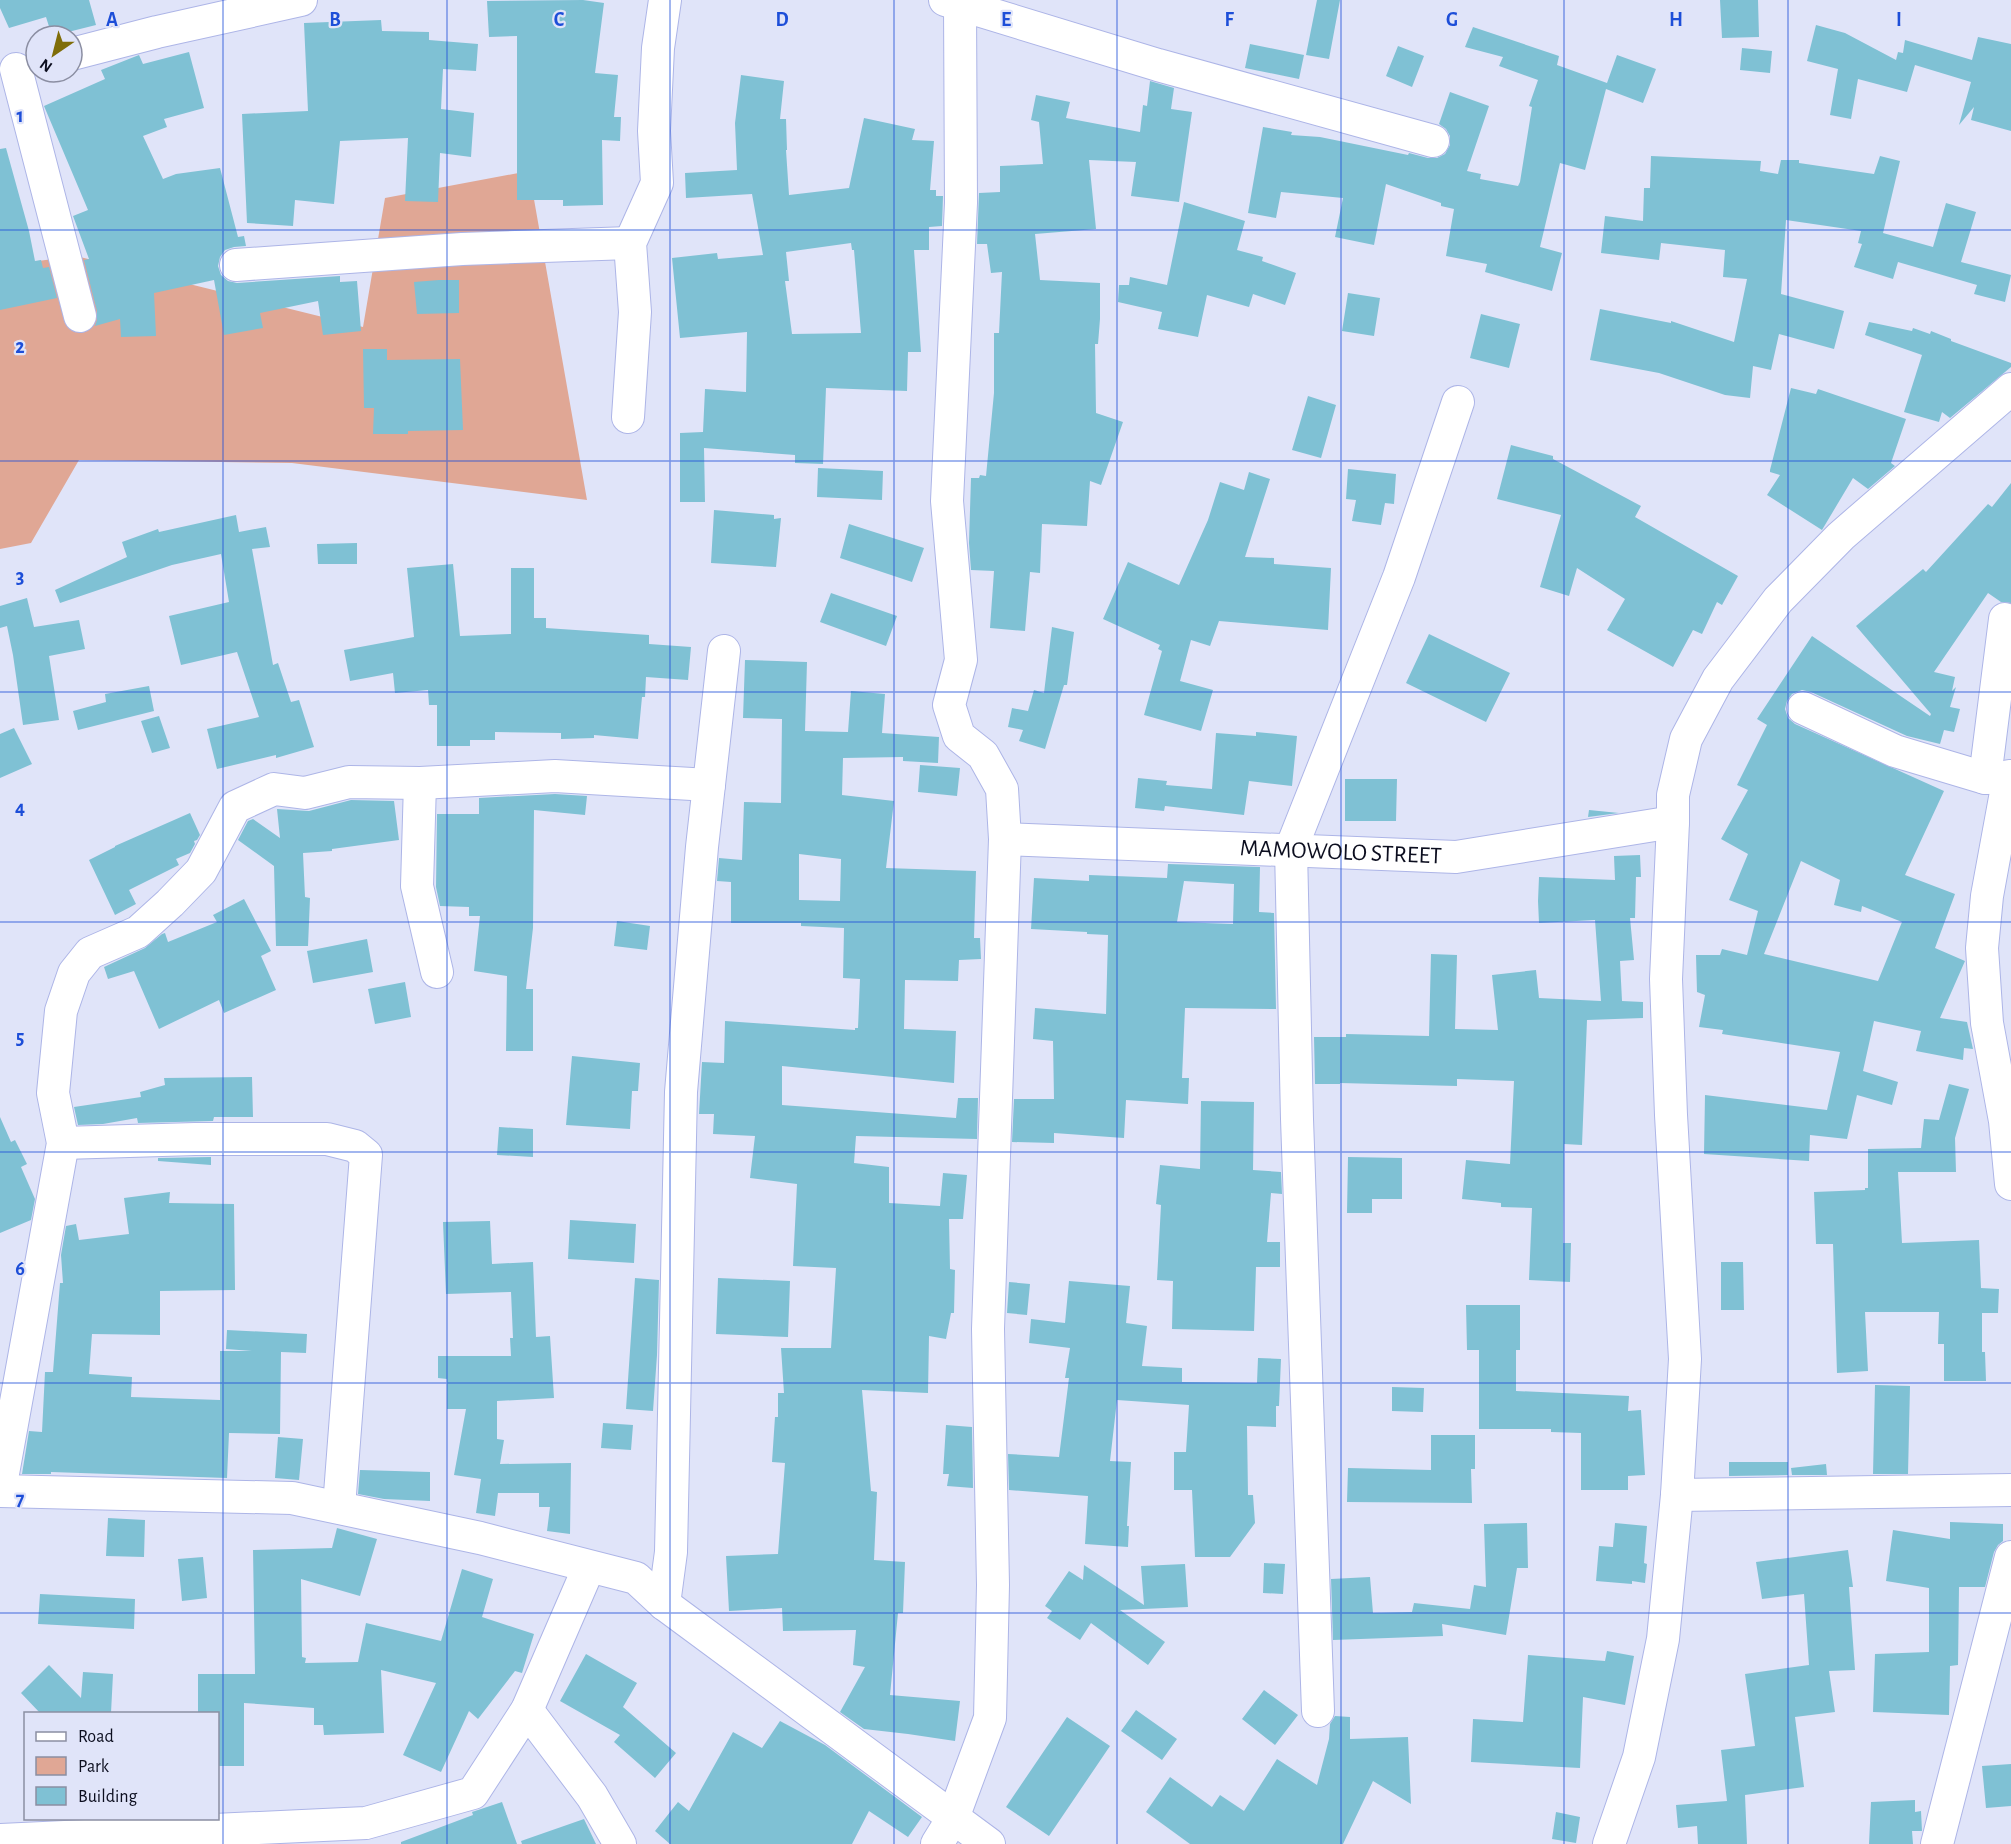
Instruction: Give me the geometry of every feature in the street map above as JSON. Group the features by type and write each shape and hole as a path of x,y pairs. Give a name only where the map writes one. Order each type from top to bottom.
{"street":[{"path":"84,51 301,0"},
{"path":"628,417 635,312 630,243 657,183 655,119 658,48 665,0"},
{"path":"937,1844 953,1818 990,1718 993,1586 988,1329 1005,839 1002,789 984,755 959,736 949,705 961,660 947,501 961,203 952,2 1158,65 1433,141"},
{"path":"17,69 80,316"},
{"path":"236,265 462,249 630,243"},
{"path":"1609,1844 1639,1757 1660,1650 1677,1495 1685,1359 1666,979 1673,822 1672,795 1686,738 1718,679 1778,600 1841,536 2011,389"},
{"path":"1318,1711 1298,1131 1291,849 1399,577 1458,402"},
{"path":"2005,619 2002,777 1982,948 1987,1023 2008,1120 2011,1184"},
{"path":"664,1604 671,1552 681,1092 709,785 724,651"},
{"path":"1803,708 1895,752 2002,777"},
{"path":"709,785 555,776 420,783 349,782 305,793 274,789 235,807 201,871 170,903 138,932 90,953 74,973 61,1011 53,1093 63,1143 0,1491 292,1498 480,1538 636,1578 664,1604 989,1844"},
{"path":"420,783 417,886 437,972"},
{"name":"MAMOWOLO STREET","path":"1005,839 1456,856 1673,822"},
{"path":"63,1143 195,1139 327,1139 355,1146 366,1155 339,1507"},
{"path":"1677,1495 2011,1490"},
{"path":"1937,1844 2011,1557"},
{"path":"0,1840 366,1823 473,1793 527,1710 589,1567"},
{"path":"527,1710 592,1796 620,1844"}],"green space":[{"path":"529,171 587,500 292,463 79,460 31,543 0,549 0,266 76,256 363,327 385,198"}],"building":[{"path":"0,0 89,0 96,25 84,28 84,24 48,24 46,17 9,28 0,8"},
{"path":"583,0 604,3 595,73 618,75 614,117 621,117 620,141 602,140 603,205 563,206 563,200 517,200 517,36 489,37 487,1"},
{"path":"1317,0 1340,0 1329,59 1306,55"},
{"path":"1720,0 1758,0 1759,37 1722,38"},
{"path":"381,20 382,31 429,32 429,40 478,44 476,71 443,69 441,109 474,113 471,157 440,153 438,202 405,201 408,138 340,141 334,204 295,200 293,226 247,223 242,114 308,111 304,23"},
{"path":"1816,25 1845,33 1896,60 1898,52 1903,53 1905,40 1972,60 1978,37 2011,44 2011,131 1971,120 1974,107 1959,125 1971,82 1915,65 1907,92 1858,79 1851,119 1830,115 1838,69 1807,61"},
{"path":"1473,27 1559,56 1557,65 1607,83 1617,55 1656,69 1643,103 1606,89 1585,170 1560,163 1540,247 1562,253 1552,291 1485,272 1487,264 1446,256 1454,209 1386,184 1374,245 1335,237 1343,198 1281,192 1276,218 1248,213 1263,127 1292,132 1291,135 1320,137 1408,155 1409,153 1437,158 1445,154 1450,145 1450,136 1439,124 1450,92 1489,106 1467,171 1481,174 1480,179 1518,186 1532,107 1529,106 1538,80 1499,66 1503,57 1465,47"},
{"path":"1250,44 1304,55 1299,79 1245,68"},
{"path":"1398,46 1424,56 1412,87 1386,76"},
{"path":"1742,48 1772,51 1770,73 1740,70"},
{"path":"189,52 204,108 164,119 167,127 143,136 163,179 176,174 220,168 238,237 244,236 246,246 225,250 218,266 221,275 228,281 237,283 340,276 340,282 357,281 361,331 323,335 318,301 260,313 263,328 224,335 214,280 154,293 156,336 121,337 120,319 95,326 97,311 84,260 89,259 73,216 88,210 44,106 105,79 101,70 139,55 143,64"},
{"path":"741,75 784,81 780,119 786,119 789,195 849,188 864,118 915,129 912,140 934,141 930,190 936,190 936,196 943,196 942,226 929,227 929,250 914,250 921,352 908,352 907,391 826,388 823,464 795,463 795,455 704,448 705,502 680,502 680,433 703,432 705,389 746,392 747,332 680,338 672,258 717,253 718,259 763,255 752,194 686,198 685,173 737,170 735,123","holes":["851,243 852,250 854,250 861,333 792,334 785,281 789,281 786,252"]},
{"path":"1150,81 1174,88 1171,109 1192,112 1179,202 1131,196 1136,162 1089,160 1096,229 1035,234 1040,280 1100,283 1098,344 1095,344 1096,413 1123,422 1101,485 1090,481 1087,526 1042,524 1040,573 1030,572 1025,631 990,628 994,571 971,570 969,543 971,478 986,476 994,393 994,333 999,333 1002,272 991,273 987,244 977,244 979,193 1000,192 1000,166 1043,164 1039,122 1031,120 1036,95 1070,102 1066,118 1140,132 1143,105 1147,106"},
{"path":"6,148 35,261 41,260 43,268 49,267 57,298 0,310 0,149"},
{"path":"1651,156 1761,161 1760,171 1778,174 1781,160 1799,160 1799,163 1874,174 1880,156 1900,161 1883,233 1933,247 1946,203 1976,212 1961,262 2011,275 2005,302 1974,294 1977,285 1898,262 1893,279 1854,267 1862,244 1858,243 1861,231 1786,220 1781,294 1844,311 1834,349 1779,334 1771,370 1753,366 1750,398 1725,395 1659,373 1590,360 1600,309 1671,323 1671,321 1734,342 1747,279 1723,277 1725,250 1661,243 1659,260 1601,253 1605,216 1643,221 1644,188 1650,188"},
{"path":"1184,202 1245,221 1237,250 1263,257 1262,261 1296,273 1285,305 1253,294 1249,307 1207,295 1198,337 1158,329 1162,312 1118,302 1119,285 1129,285 1130,277 1167,285"},
{"path":"459,280 459,313 417,314 414,282"},
{"path":"1348,293 1380,298 1374,336 1342,331"},
{"path":"1481,314 1520,324 1509,368 1470,358"},
{"path":"1869,322 1912,331 1913,328 1930,334 1931,331 1951,341 2011,363 2011,367 1950,418 1942,412 1939,422 1904,412 1922,355 1865,335"},
{"path":"363,349 387,349 387,360 460,359 463,430 373,434 374,408 364,408"},
{"path":"1791,388 1816,394 1818,389 1906,419 1891,463 1895,466 1868,489 1853,478 1822,530 1767,495 1780,475 1770,470"},
{"path":"1308,396 1336,405 1321,458 1292,450"},
{"path":"1511,445 1553,456 1553,459 1641,506 1635,517 1738,576 1722,605 1717,602 1702,634 1693,630 1673,667 1607,630 1625,599 1577,568 1569,596 1540,587 1561,515 1497,499"},
{"path":"818,468 883,471 882,500 817,497"},
{"path":"1348,469 1396,474 1394,504 1385,503 1381,525 1352,521 1356,500 1346,499"},
{"path":"1249,472 1270,479 1245,557 1274,558 1274,564 1331,568 1328,630 1219,621 1210,646 1191,640 1180,681 1213,690 1201,731 1144,715 1162,651 1158,649 1160,645 1103,619 1128,562 1179,585 1208,520 1220,482 1244,490"},
{"path":"2011,483 2011,603 2001,602 1988,593 1934,672 1955,677 1952,691 1956,687 1950,707 1960,709 1954,732 1944,730 1940,744 1907,736 1802,690 1792,694 1785,709 1788,718 1795,724 1944,791 1905,875 1955,894 1935,948 1965,961 1940,1018 1967,1022 1973,1049 1964,1048 1963,1060 1916,1051 1921,1031 1874,1021 1863,1071 1898,1082 1892,1105 1857,1095 1847,1139 1810,1135 1809,1161 1704,1154 1705,1095 1827,1110 1840,1052 1722,1034 1723,1030 1699,1027 1705,995 1697,992 1696,955 1720,955 1722,949 1747,955 1758,911 1729,900 1748,854 1721,839 1748,790 1737,785 1767,725 1757,719 1812,636 1930,716 1931,714 1856,626 1923,569 1926,572 1988,504 1992,507","holes":["1801,861 1840,880 1834,905 1861,912 1862,906 1902,922 1878,981 1764,954"]},
{"path":"714,510 774,515 774,519 781,518 776,567 711,563"},
{"path":"236,515 239,532 266,527 270,547 252,549 273,665 278,663 291,702 299,700 314,747 276,758 276,755 217,769 207,729 259,717 237,652 181,665 169,616 229,602 221,554 172,565 60,603 55,590 127,557 122,542 158,529 159,532"},
{"path":"849,524 924,548 912,582 840,558"},
{"path":"357,543 357,564 318,564 317,544"},
{"path":"453,564 460,636 511,634 511,568 534,568 534,618 546,618 546,628 649,635 649,644 691,647 688,680 646,677 638,739 594,735 594,738 561,739 561,733 495,732 495,740 470,740 470,746 437,746 437,705 429,705 428,690 395,693 393,673 350,681 344,650 414,637 407,568"},
{"path":"831,593 897,616 886,646 820,622"},
{"path":"27,598 34,627 79,620 85,649 49,656 59,720 23,725 7,626 0,628 0,606"},
{"path":"1052,627 1074,632 1067,685 1064,685 1045,749 1019,741 1023,730 1008,727 1012,708 1028,711 1034,690 1044,693"},
{"path":"1429,634 1510,673 1486,722 1406,683"},
{"path":"745,660 807,662 805,731 848,732 851,691 885,694 882,733 939,737 938,763 903,761 903,757 843,758 842,795 894,801 886,868 976,871 974,938 980,938 981,959 959,960 958,981 905,980 904,1029 956,1031 954,1083 782,1066 782,1105 956,1118 958,1098 978,1098 977,1139 856,1136 854,1163 889,1167 889,1203 940,1206 943,1173 967,1175 963,1219 949,1219 950,1269 955,1270 954,1313 951,1313 946,1339 929,1336 928,1393 862,1390 871,1491 877,1492 874,1560 905,1562 903,1613 898,1613 890,1695 960,1701 955,1741 864,1729 840,1712 865,1667 853,1665 856,1630 783,1631 782,1608 729,1611 726,1556 778,1554 785,1463 772,1462 775,1417 778,1417 778,1393 784,1393 781,1348 831,1348 836,1268 793,1266 797,1184 750,1178 755,1136 713,1134 714,1114 699,1114 702,1062 724,1063 725,1021 855,1030 858,1028 860,979 843,978 844,928 801,926 801,923 731,923 731,882 717,881 719,858 742,860 744,802 781,803 782,719 743,718","holes":["799,854 841,859 840,901 799,900"]},
{"path":"149,686 154,711 78,730 73,711 106,702 105,694"},
{"path":"159,716 170,748 152,753 141,721"},
{"path":"14,728 32,764 0,778 0,734"},
{"path":"1256,732 1297,736 1292,786 1249,781 1244,815 1165,806 1164,811 1135,808 1138,778 1167,781 1166,785 1212,789 1216,733 1256,736"},
{"path":"920,765 960,768 957,796 918,792"},
{"path":"1345,779 1397,779 1396,821 1345,821"},
{"path":"555,794 587,796 585,815 534,810 533,928 526,989 533,989 533,1051 506,1051 507,976 474,971 480,916 469,916 469,907 440,906 436,887 437,814 479,814 479,798"},
{"path":"351,800 394,801 399,840 332,849 332,851 303,853 305,897 310,898 308,946 276,946 274,866 238,840 248,821 253,819 280,838 277,809 309,811"},
{"path":"1589,810 1619,813 1588,817"},
{"path":"190,813 200,835 194,841 195,844 190,853 176,859 179,865 129,890 136,904 115,915 89,860"},
{"path":"1640,855 1641,877 1636,877 1635,918 1630,918 1634,960 1620,961 1622,1001 1643,1002 1643,1018 1587,1020 1582,1145 1564,1144 1563,1243 1571,1243 1570,1282 1529,1280 1532,1208 1501,1207 1501,1203 1462,1199 1466,1160 1510,1164 1514,1081 1457,1079 1457,1086 1315,1084 1314,1037 1346,1037 1346,1034 1429,1036 1431,954 1457,955 1455,1029 1498,1030 1492,975 1536,970 1539,998 1601,1001 1595,920 1539,923 1539,877 1615,880 1614,856"},
{"path":"1168,864 1260,867 1259,912 1274,913 1276,1009 1185,1008 1182,1078 1189,1078 1188,1104 1126,1100 1124,1138 1054,1133 1054,1143 1012,1142 1014,1099 1054,1099 1053,1041 1033,1039 1035,1008 1106,1014 1108,935 1031,929 1034,878 1089,881 1089,875 1167,878","holes":["1184,881 1234,884 1233,924 1177,922"]},
{"path":"244,899 271,951 261,956 276,990 224,1013 219,1000 159,1029 134,971 108,979 104,967 145,948 162,934 165,933 168,942 217,922 213,915"},
{"path":"617,921 650,926 647,950 614,946"},
{"path":"367,939 373,972 313,983 307,951"},
{"path":"405,982 411,1017 375,1024 368,989"},
{"path":"572,1056 640,1063 638,1091 632,1091 630,1129 566,1125"},
{"path":"252,1077 253,1117 214,1117 213,1121 138,1123 137,1118 103,1124 78,1125 74,1107 141,1097 140,1092 165,1085 164,1078"},
{"path":"1949,1084 1969,1089 1955,1138 1956,1172 1898,1172 1902,1243 1979,1240 1981,1288 1999,1289 1998,1313 1982,1313 1982,1352 1985,1352 1986,1381 1944,1381 1944,1344 1938,1344 1939,1312 1865,1312 1868,1371 1837,1373 1833,1244 1816,1244 1814,1192 1868,1188 1868,1149 1921,1148 1924,1119 1939,1120"},
{"path":"1201,1101 1254,1102 1253,1170 1281,1172 1282,1194 1271,1193 1267,1242 1280,1242 1280,1267 1256,1267 1254,1331 1172,1329 1173,1281 1157,1280 1161,1205 1156,1204 1160,1165 1200,1169"},
{"path":"0,1117 11,1142 15,1140 27,1164 21,1167 35,1199 31,1220 0,1233"},
{"path":"499,1127 533,1129 533,1157 497,1155"},
{"path":"211,1157 211,1165 158,1161 158,1158"},
{"path":"1348,1157 1402,1158 1402,1199 1372,1199 1372,1213 1347,1213"},
{"path":"170,1192 169,1203 234,1204 235,1290 160,1291 160,1335 92,1334 89,1374 132,1377 131,1397 220,1400 220,1351 252,1351 226,1349 227,1330 307,1334 306,1353 281,1352 280,1434 229,1433 227,1478 51,1472 51,1474 22,1474 29,1431 42,1432 45,1372 53,1372 60,1283 63,1283 61,1255 66,1226 76,1224 79,1240 129,1234 124,1198"},
{"path":"570,1220 636,1224 634,1263 568,1259"},
{"path":"490,1221 492,1264 533,1262 536,1337 550,1336 554,1398 497,1401 497,1439 504,1440 500,1464 571,1463 570,1534 547,1531 550,1507 539,1507 539,1493 498,1493 495,1516 476,1513 481,1479 454,1475 466,1409 447,1409 447,1379 438,1378 438,1356 511,1356 510,1338 513,1338 511,1292 446,1294 443,1222"},
{"path":"1721,1262 1743,1262 1744,1310 1721,1310"},
{"path":"635,1278 659,1280 653,1411 626,1409"},
{"path":"718,1278 790,1281 788,1337 716,1334"},
{"path":"1069,1281 1130,1286 1126,1323 1147,1326 1142,1366 1182,1368 1182,1382 1257,1383 1258,1358 1281,1359 1276,1427 1247,1426 1248,1495 1253,1495 1255,1523 1230,1557 1195,1557 1192,1490 1174,1490 1174,1452 1186,1452 1189,1405 1117,1400 1110,1461 1131,1462 1128,1547 1085,1544 1088,1496 1009,1490 1008,1454 1059,1457 1069,1378 1065,1378 1070,1348 1029,1343 1031,1319 1065,1323"},
{"path":"1009,1282 1030,1284 1027,1315 1007,1313"},
{"path":"1466,1305 1520,1305 1520,1350 1516,1350 1516,1391 1629,1396 1628,1411 1641,1410 1645,1475 1628,1476 1628,1490 1581,1490 1581,1433 1551,1432 1551,1429 1479,1429 1479,1350 1467,1350"},
{"path":"1875,1385 1910,1386 1908,1474 1873,1474"},
{"path":"1392,1387 1424,1388 1423,1412 1392,1411"},
{"path":"603,1423 633,1425 631,1450 601,1448"},
{"path":"946,1425 972,1427 973,1488 947,1486 949,1474 943,1474"},
{"path":"1431,1435 1475,1435 1475,1469 1471,1469 1472,1503 1347,1502 1348,1468 1431,1470"},
{"path":"278,1437 303,1439 299,1480 275,1478"},
{"path":"1729,1462 1788,1462 1788,1475 1729,1476"},
{"path":"1826,1464 1827,1475 1792,1475 1791,1468"},
{"path":"360,1470 430,1472 430,1501 384,1499 358,1494"},
{"path":"108,1518 145,1520 144,1557 106,1556"},
{"path":"1950,1522 2003,1524 2003,1541 1994,1552 1985,1587 1959,1587 1958,1665 1950,1666 1949,1715 1873,1712 1875,1654 1929,1652 1929,1588 1886,1581 1893,1530 1950,1539"},
{"path":"1527,1523 1528,1568 1517,1568 1506,1635 1442,1624 1443,1636 1333,1640 1331,1579 1370,1577 1373,1613 1412,1612 1414,1603 1470,1609 1474,1585 1486,1587 1484,1524"},
{"path":"1615,1523 1647,1526 1645,1583 1596,1581 1599,1546 1613,1547"},
{"path":"337,1528 377,1539 360,1596 301,1579 302,1657 306,1658 305,1663 358,1662 366,1623 441,1641 462,1569 493,1579 482,1617 534,1634 522,1673 515,1671 478,1719 469,1711 441,1772 403,1755 436,1683 381,1670 384,1733 324,1735 323,1725 314,1725 314,1708 244,1703 244,1766 219,1766 219,1712 198,1712 198,1674 255,1674 253,1550 332,1548"},
{"path":"1848,1550 1853,1587 1849,1587 1855,1670 1829,1671 1835,1712 1795,1717 1804,1787 1745,1795 1747,1844 1698,1844 1697,1826 1678,1828 1676,1805 1727,1801 1721,1750 1755,1746 1745,1674 1809,1665 1804,1594 1762,1599 1756,1562"},
{"path":"203,1557 207,1598 182,1601 178,1559"},
{"path":"1264,1563 1285,1564 1283,1594 1263,1593"},
{"path":"1185,1564 1188,1607 1120,1610 1165,1642 1148,1665 1091,1623 1080,1640 1047,1618 1052,1611 1045,1606 1069,1571 1083,1580 1084,1565 1144,1605 1141,1566"},
{"path":"40,1594 135,1599 134,1629 38,1624"},
{"path":"1607,1651 1634,1656 1625,1705 1583,1697 1580,1768 1471,1762 1473,1719 1523,1722 1528,1655 1605,1661"},
{"path":"586,1654 637,1683 623,1707 676,1753 655,1778 614,1742 620,1735 560,1701"},
{"path":"49,1665 81,1698 83,1672 113,1674 111,1712 39,1712 21,1693"},
{"path":"1264,1690 1298,1715 1275,1745 1242,1719"},
{"path":"1136,1710 1177,1739 1162,1760 1121,1731"},
{"path":"1335,1716 1350,1717 1350,1739 1408,1737 1411,1804 1373,1781 1343,1844 1190,1844 1146,1812 1170,1777 1212,1807 1220,1795 1244,1811 1277,1759 1317,1785 1329,1739 1330,1724"},
{"path":"1067,1717 1110,1746 1049,1836 1006,1807"},
{"path":"780,1721 825,1745 922,1817 908,1837 869,1811 852,1844 670,1844 655,1831 678,1802 689,1811 733,1732 762,1748"},
{"path":"2011,1764 2011,1806 1986,1808 1982,1766"},
{"path":"1915,1800 1915,1812 1921,1811 1922,1831 1912,1831 1913,1844 1869,1844 1871,1802"},
{"path":"502,1802 517,1844 401,1844 401,1842 473,1815 472,1812"},
{"path":"1556,1812 1580,1817 1576,1843 1552,1839"},
{"path":"584,1819 596,1844 522,1844 521,1841"}]}
